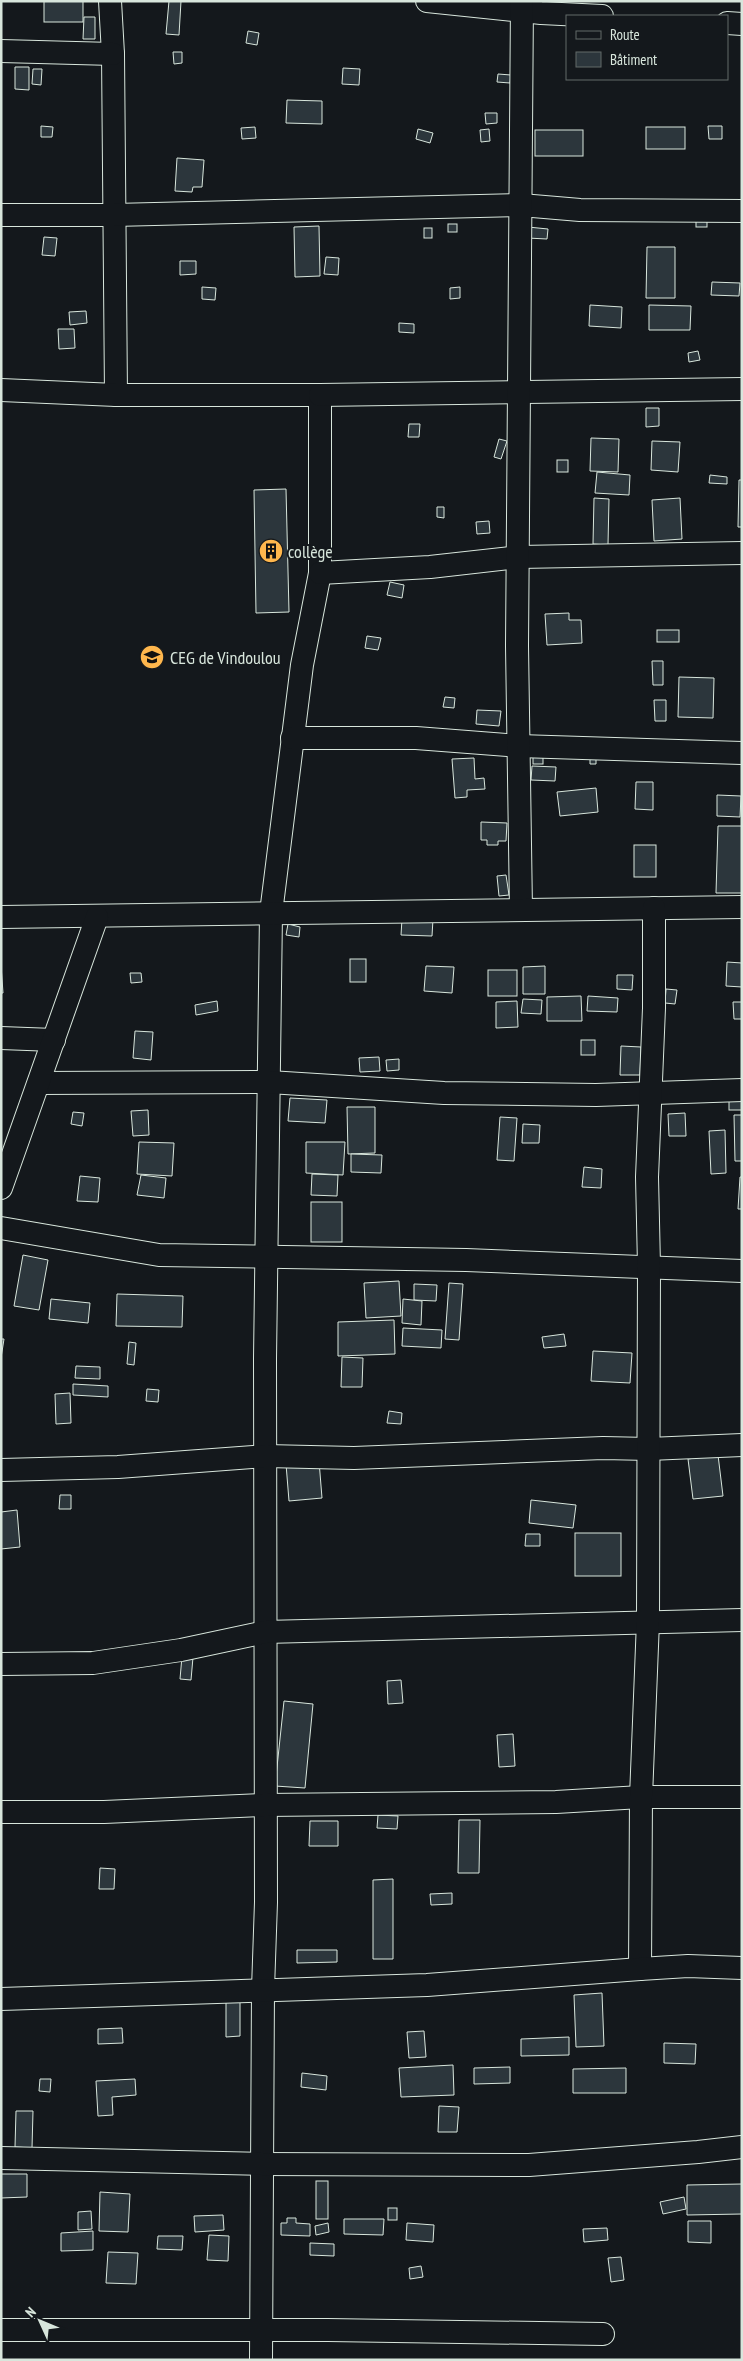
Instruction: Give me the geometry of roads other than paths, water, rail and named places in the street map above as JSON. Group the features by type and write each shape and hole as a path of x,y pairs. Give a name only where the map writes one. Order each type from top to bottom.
{"street":[{"path":"110,1 113,54 116,395"},
{"path":"427,1 523,6 594,15"},
{"path":"521,910 517,646 523,6"},
{"path":"728,23 742,24"},
{"path":"1,51 113,54"},
{"path":"1,215 114,215 521,205 580,210 742,211"},
{"path":"1,390 116,395 742,389"},
{"path":"261,2360 263,1989 266,1902 264,1805 271,914 302,665 320,573 320,394"},
{"path":"320,573 430,567 519,557 742,553"},
{"path":"292,738 416,738 519,746 742,753"},
{"path":"1,917 742,907"},
{"path":"640,1969 641,1798 648,1621 649,1449 647,1359 649,1266 646,1176 654,1008 654,908"},
{"path":"1,1188 97,917"},
{"path":"1,1038 54,1040"},
{"path":"39,1083 269,1082 444,1093 650,1094 742,1090"},
{"path":"1,1228 159,1255 466,1260 742,1271"},
{"path":"1,1470 118,1467 266,1456 354,1458 602,1448 649,1449 742,1445"},
{"path":"1,1664 93,1663 181,1650 265,1632 742,1620"},
{"path":"1,1812 104,1812 264,1805 556,1802 641,1798 742,1797"},
{"path":"1,1999 427,1985 688,1966 742,1968"},
{"path":"1,2158 262,2164 529,2165 742,2147"},
{"path":"1,2330 260,2330 603,2334"}],"place":[{"name":"collège","path":"271,551"},
{"name":"CEG de Vindoulou","path":"152,657"}]}
